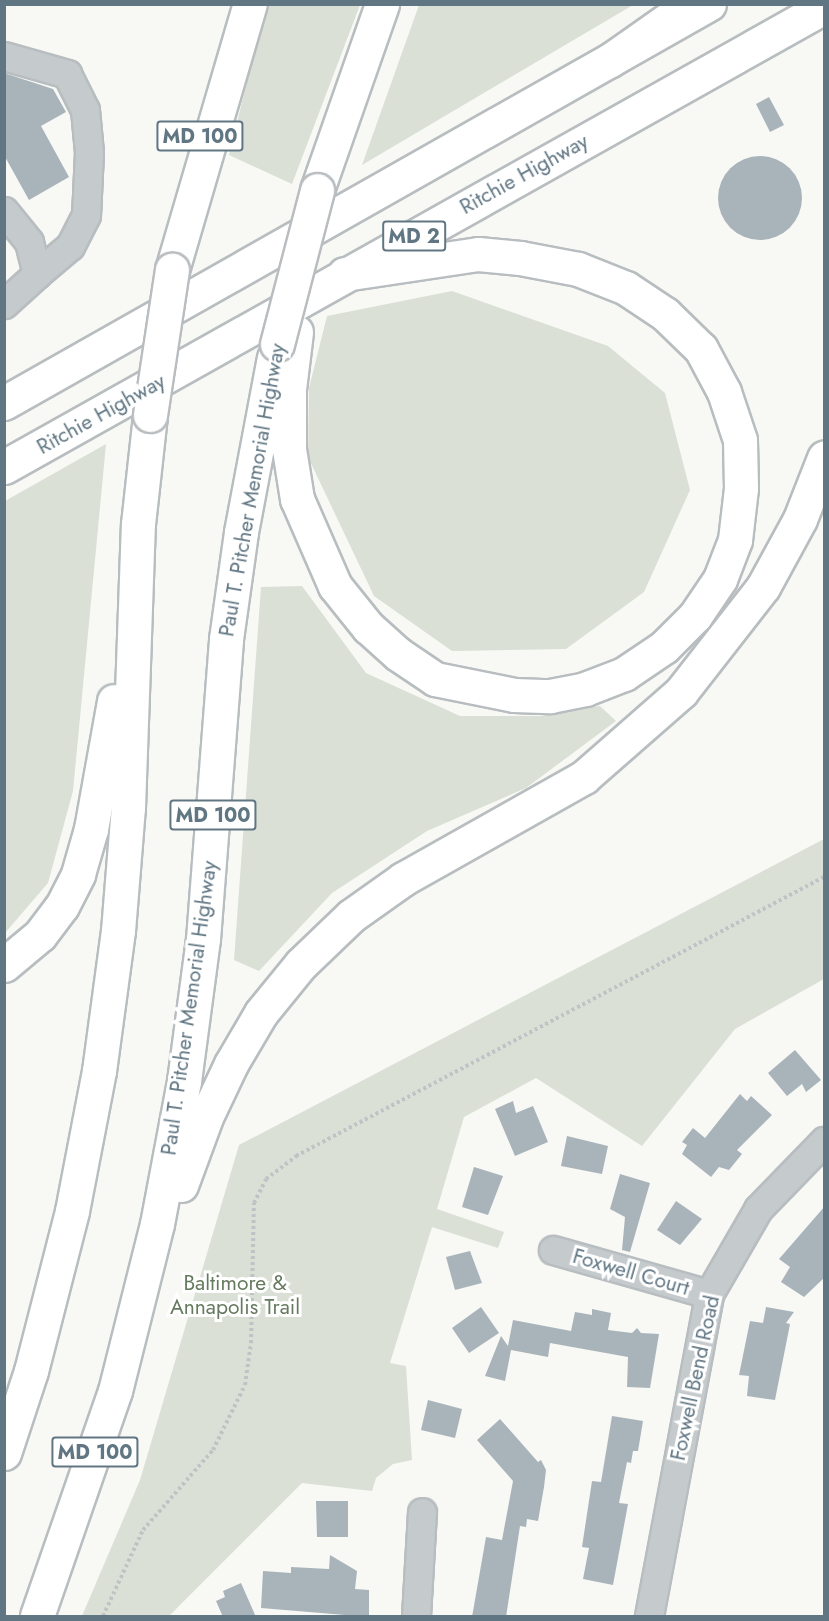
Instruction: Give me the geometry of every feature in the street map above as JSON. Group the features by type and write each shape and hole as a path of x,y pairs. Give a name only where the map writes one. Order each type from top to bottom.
{"main road":[{"name":"MD 100","path":"4,1454 31,1371 72,1211 99,1071 118,931 128,808 138,524 150,415 172,270 208,101 233,4"},
{"path":"172,270 250,4"},
{"name":"Paul T. Pitcher Memorial Highway","path":"37,1617 115,1390 142,1284 184,1081 203,939 226,639 241,532 286,338 317,190 382,4"},
{"path":"609,61 690,4"},
{"name":"MD 2","path":"4,403 709,4"},
{"name":"Ritchie Highway","path":"4,467 344,274 825,7"},
{"path":"286,338 289,449 297,499 335,586 368,627 398,654 435,679 514,695 550,696 585,689 624,674 664,647 695,616 720,579 735,540 741,488 740,440 724,392 701,349 665,314 626,288 578,269 520,258 478,254 344,274"},
{"path":"142,1284 206,1117 231,1064 261,1013 301,964 351,916 403,879 584,777 681,692 763,587 800,519 825,458"},
{"path":"4,965 40,934 62,906 78,874 91,829 112,714 138,524"}],"street":[{"path":"4,56 67,74 85,110 89,152 86,216 70,246 4,304"},
{"path":"4,211 29,242 36,274"},
{"name":"Foxwell Bend Road","path":"649,1617 710,1294 758,1209 825,1141"},
{"name":"Foxwell Court","path":"553,1250 710,1294"},
{"path":"416,1617 422,1512"}],"path":[{"path":"103,1617 143,1530 213,1450 245,1385 252,1343 254,1203 266,1179 296,1156 825,877"}],"green space":[{"path":"419,4 633,5 362,165"},
{"path":"266,5 360,5 292,184 229,155"},
{"path":"452,291 608,346 665,393 690,490 644,592 566,649 452,651 374,596 308,457 309,388 327,316"},
{"path":"106,444 73,791 48,883 5,933 5,501"},
{"path":"302,586 366,673 460,716 540,716 600,706 616,721 526,788 427,831 332,893 259,971 234,960 261,587"},
{"name":"Baltimore & Annapolis Trail","path":"824,839 824,979 735,1029 642,1146 536,1078 464,1117 437,1209 504,1232 498,1248 432,1227 390,1363 406,1366 412,1460 393,1464 376,1478 372,1491 302,1483 169,1616 82,1616 140,1480 239,1145"}],"building":[{"path":"4,73 53,89 66,112 41,126 69,177 29,200 4,155"},
{"path":"769,97 784,125 770,132 756,104"},
{"path":"760,156 776,159 790,168 799,182 802,198 799,214 790,228 776,237 760,240 744,237 730,228 721,214 718,198 721,182 730,168 744,159"},
{"path":"795,1050 821,1080 806,1092 802,1084 787,1096 768,1073"},
{"path":"740,1094 747,1101 751,1096 772,1115 737,1150 742,1154 729,1170 719,1167 711,1177 682,1154 687,1145 682,1142 693,1128 705,1138"},
{"path":"513,1101 516,1113 533,1106 548,1142 515,1156 495,1109"},
{"path":"567,1136 608,1146 602,1174 561,1166"},
{"path":"474,1167 503,1176 488,1215 462,1207"},
{"path":"620,1174 650,1183 630,1252 622,1250 625,1217 610,1209"},
{"path":"676,1201 702,1219 680,1245 657,1230"},
{"path":"825,1206 825,1277 804,1297 781,1282 790,1267 779,1259"},
{"path":"470,1251 482,1283 455,1290 446,1257"},
{"path":"481,1307 499,1333 469,1353 452,1328"},
{"path":"766,1307 794,1312 786,1323 790,1324 775,1400 747,1396 749,1376 739,1375 750,1321 763,1323"},
{"path":"592,1309 611,1313 608,1330 632,1333 637,1328 641,1333 659,1334 650,1388 627,1387 628,1357 550,1343 548,1357 511,1350 505,1381 485,1376 501,1336 508,1346 513,1320 571,1331 575,1312 592,1315"},
{"path":"428,1400 462,1409 455,1438 421,1430"},
{"path":"612,1416 643,1421 638,1451 633,1451 631,1463 627,1462 619,1503 628,1504 613,1585 583,1579 589,1548 582,1547 592,1481 601,1482"},
{"path":"500,1419 538,1462 541,1460 546,1470 544,1487 538,1521 527,1519 526,1527 520,1526 506,1617 472,1617 486,1537 502,1540 513,1481 477,1440"},
{"path":"316,1501 348,1501 348,1537 317,1537"},
{"path":"330,1555 357,1571 355,1589 369,1590 369,1617 261,1608 263,1571 291,1573 291,1567 329,1569"},
{"path":"241,1583 256,1617 223,1617 216,1601 225,1597 223,1591"}]}
